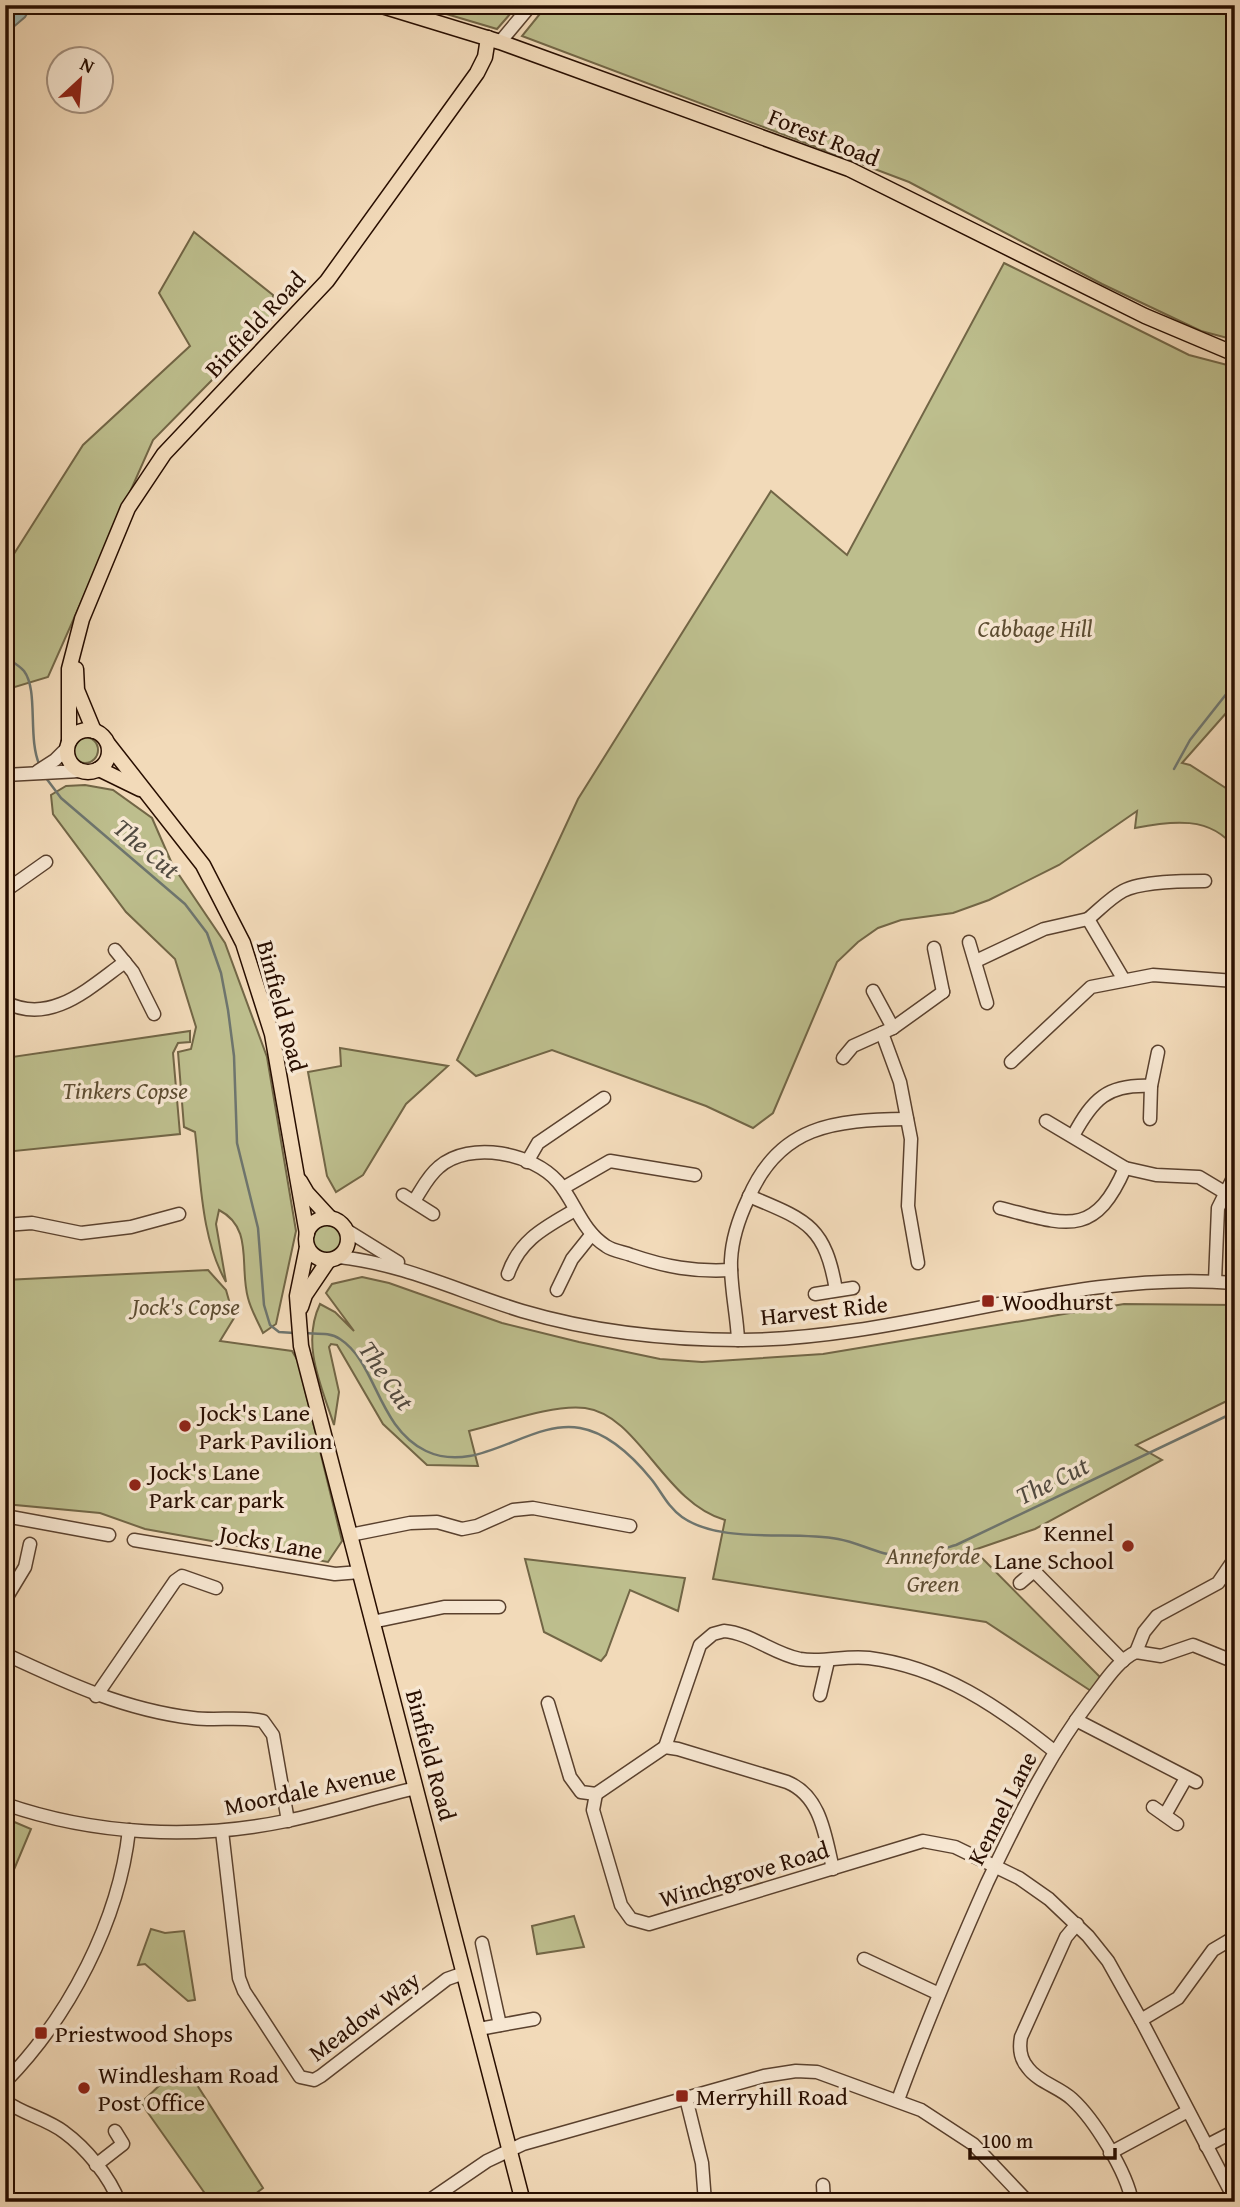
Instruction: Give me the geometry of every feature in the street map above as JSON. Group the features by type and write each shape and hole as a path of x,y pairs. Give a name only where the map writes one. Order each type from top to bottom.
{"main road":[{"name":"Forest Road","path":"379,5 494,40 849,169 1144,316 1235,354"},
{"name":"Binfield Road","path":"68,744 67,691 74,650 82,619 128,508 163,454 327,281 477,73 494,40"},
{"name":"Binfield Road","path":"74,650 77,690 94,731"},
{"path":"80,731 94,731 108,745 107,760 99,769 89,773 80,771 71,765 68,744 80,731"},
{"name":"Binfield Road","path":"108,745 203,865 243,943 272,1034 307,1240 297,1296 301,1346 523,2202"},
{"name":"Binfield Road","path":"99,769 148,793"},
{"name":"Binfield Road","path":"296,1173 307,1193 330,1218"},
{"path":"330,1218 341,1222 348,1231 348,1245 333,1259 316,1257 307,1240 318,1220 330,1218"},
{"name":"Binfield Road","path":"297,1320 304,1295 333,1259"}],"street":[{"path":"494,40 531,5"},
{"path":"53,767 68,744"},
{"path":"5,775 53,767 80,771"},
{"path":"5,891 46,862"},
{"path":"976,961 999,953 1044,929 1088,919 1120,893 1135,887 1178,881 1205,881"},
{"path":"1088,919 1124,980"},
{"path":"969,942 986,1003"},
{"path":"843,1058 853,1046 887,1030 945,992 934,948"},
{"path":"115,950 125,962 155,1014"},
{"path":"5,1002 22,1010 46,1010 67,1003 125,962"},
{"path":"1011,1062 1091,987 1153,975 1235,981"},
{"path":"873,991 887,1030 900,1082 912,1158 908,1206 918,1263"},
{"path":"1150,1119 1151,1086 1158,1052"},
{"path":"1073,1136 1086,1112 1101,1096 1135,1085 1151,1086"},
{"path":"527,1161 538,1143 604,1098"},
{"path":"738,1340 731,1270 734,1236 749,1196 770,1157 795,1139 854,1121 906,1119"},
{"path":"1046,1121 1125,1168 1156,1175 1199,1177 1224,1192"},
{"path":"433,1214 408,1198 440,1167 458,1156 491,1153 527,1161 545,1170 563,1188 592,1234 611,1248 667,1268 695,1272 731,1270"},
{"path":"563,1188 610,1161 695,1175"},
{"path":"1000,1208 1044,1221 1078,1221 1107,1203 1125,1168"},
{"path":"1215,1281 1216,1224 1224,1192 1235,1174"},
{"path":"749,1196 799,1217 816,1233 830,1256 836,1290"},
{"path":"508,1273 514,1257 530,1237 575,1209"},
{"path":"5,1225 32,1223 81,1233 131,1227 179,1214"},
{"name":"Harvest Ride","path":"348,1231 423,1276"},
{"path":"557,1290 572,1259 592,1234"},
{"name":"Harvest Ride","path":"333,1259 386,1263 509,1306 583,1326 641,1335 738,1340 804,1337 868,1329 1097,1286 1170,1280 1235,1283"},
{"path":"815,1294 853,1288"},
{"path":"350,1535 410,1523 437,1522 462,1529 477,1527 513,1510 533,1508 630,1526"},
{"path":"5,1516 108,1535"},
{"name":"Jocks Lane","path":"134,1540 328,1573 360,1572"},
{"path":"5,1600 25,1567 30,1544"},
{"path":"1233,1561 1218,1583 1157,1616 1144,1632 1136,1652 1161,1656 1193,1645 1235,1662"},
{"path":"1020,1583 1034,1571 1123,1661"},
{"path":"96,1696 175,1581 182,1577 216,1588"},
{"path":"372,1622 444,1607 499,1607"},
{"path":"665,1748 666,1736 700,1645 713,1634 730,1632 796,1658 828,1661 866,1658 935,1675 1003,1711 1054,1751"},
{"name":"Kennel Lane","path":"898,2100 937,1993 1027,1797 1076,1720 1123,1661 1136,1652"},
{"path":"5,1654 96,1696 194,1718 263,1721 273,1735 288,1821"},
{"path":"820,1695 828,1661"},
{"path":"548,1703 570,1777 581,1792 596,1794 607,1784 665,1748 678,1749 802,1788 817,1810 833,1868"},
{"path":"1076,1720 1191,1780 1165,1815"},
{"name":"Moordale Avenue","path":"5,1804 84,1825 129,1830 222,1831 288,1821 416,1788"},
{"name":"Winchgrove Road","path":"596,1794 593,1810 621,1905 631,1919 649,1924 670,1920 915,1843 931,1841 955,1847 1035,1888 1077,1924 1108,1961 1142,2020 1235,2200"},
{"path":"1153,1807 1177,1824"},
{"path":"5,2082 50,2028 87,1963 108,1916 129,1830"},
{"name":"Meadow Way","path":"222,1831 239,1978 250,2001 300,2077 314,2080 321,2076 447,1979 464,1973"},
{"path":"1077,1924 1060,1949 1021,2037 1020,2051 1032,2073 1073,2100 1110,2153 1132,2202"},
{"path":"1142,2020 1178,1998 1213,1950 1235,1937"},
{"path":"482,1943 500,2025"},
{"path":"864,1959 937,1993"},
{"path":"479,2029 534,2019"},
{"path":"427,2202 509,2150 764,2076 803,2070 841,2078 940,2120 973,2144 1028,2202"},
{"path":"686,2098 702,2163 705,2202"},
{"path":"5,2101 63,2131 96,2165 115,2190 119,2202"},
{"path":"1110,2153 1188,2111"},
{"path":"96,2165 123,2144 115,2131"},
{"path":"1206,2146 1235,2131"},
{"path":"823,2185 824,2202"}],"green space":[{"path":"416,5 518,5 497,29"},
{"path":"547,5 1235,5 1235,340 1201,331 1102,284 909,182 522,36"},
{"path":"194,232 273,295 274,317 153,440 48,677 5,690 5,568 83,445 190,346 159,293"},
{"name":"Cabbage Hill","path":"1004,263 1189,355 1235,367 1235,703 1182,763 1190,765 1235,794 1235,849 1215,830 1190,823 1135,828 1137,811 1059,865 989,900 953,913 901,920 878,928 837,962 773,1113 753,1128 706,1106 552,1050 476,1076 457,1060 578,799 771,491 847,555"},
{"path":"85,737 94,741 98,750 94,759 85,763 76,759 72,750 76,741"},
{"path":"85,785 113,790 152,818 173,866 225,943 267,1057 296,1231 276,1324 263,1333 248,1298 241,1237 230,1218 219,1210 216,1224 226,1282 211,1247 195,1132 184,1127 178,1052 191,1049 196,1027 175,959 126,912 53,814 51,795 66,786"},
{"name":"Tinkers Copse","path":"190,1031 190,1042 178,1043 173,1053 180,1134 5,1152 5,1058"},
{"path":"340,1048 448,1066 406,1104 363,1175 336,1192 327,1176 308,1072 341,1066"},
{"path":"326,1224 337,1229 342,1240 337,1251 326,1256 315,1251 310,1240 315,1229"},
{"name":"Jock's Copse","path":"208,1270 226,1290 234,1318 220,1341 292,1351 298,1361 342,1541 328,1562 145,1529 100,1513 5,1504 5,1280"},
{"name":"Anneforde Green","path":"362,1277 389,1283 502,1323 660,1359 702,1362 823,1354 1124,1304 1235,1305 1235,1397 1136,1445 1162,1460 1035,1529 974,1550 1101,1678 1091,1691 986,1622 713,1579 725,1520 704,1511 685,1496 637,1442 604,1414 585,1408 558,1409 469,1431 478,1466 427,1465 383,1424 337,1345 331,1344 329,1347 339,1392 334,1425 315,1364 312,1334 320,1304 335,1312 354,1331 326,1293 332,1284"},
{"path":"525,1559 685,1578 678,1611 630,1590 606,1655 601,1661 544,1632"},
{"path":"5,1818 31,1829 5,1891"},
{"path":"574,1916 584,1947 537,1954 532,1926"},
{"path":"151,1929 165,1933 184,1931 195,2000 188,2001 145,1964 138,1965"},
{"path":"183,2063 263,2188 245,2202 211,2202 141,2103"}],"water":[{"path":"5,5 32,5 25,17 11,29 5,49"}],"waterway":[{"name":"The Cut","path":"5,657 22,669 28,680 34,743 40,766"},
{"path":"1174,769 1190,740 1235,683"},
{"name":"The Cut","path":"46,778 61,798 185,904 207,933 221,973 228,1010 234,1056 237,1143 258,1228 264,1305 270,1325 279,1332 294,1333"},
{"name":"The Cut","path":"304,1333 332,1335 352,1350 397,1427 426,1451 446,1457 465,1457 542,1431 561,1427 580,1428 601,1435 620,1448 652,1480 673,1509 698,1526 737,1534 838,1539 879,1552 904,1556 956,1545 1235,1412"}],"place":[{"name":"Woodhurst","path":"988,1301"},
{"name":"Jock's Lane Park Pavilion","path":"185,1426"},
{"name":"Jock's Lane Park car park","path":"135,1485"},
{"name":"Kennel Lane School","path":"1128,1546"},
{"name":"Priestwood Shops","path":"41,2033"},
{"name":"Windlesham Road Post Office","path":"84,2088"},
{"name":"Merryhill Road","path":"682,2096"}]}
